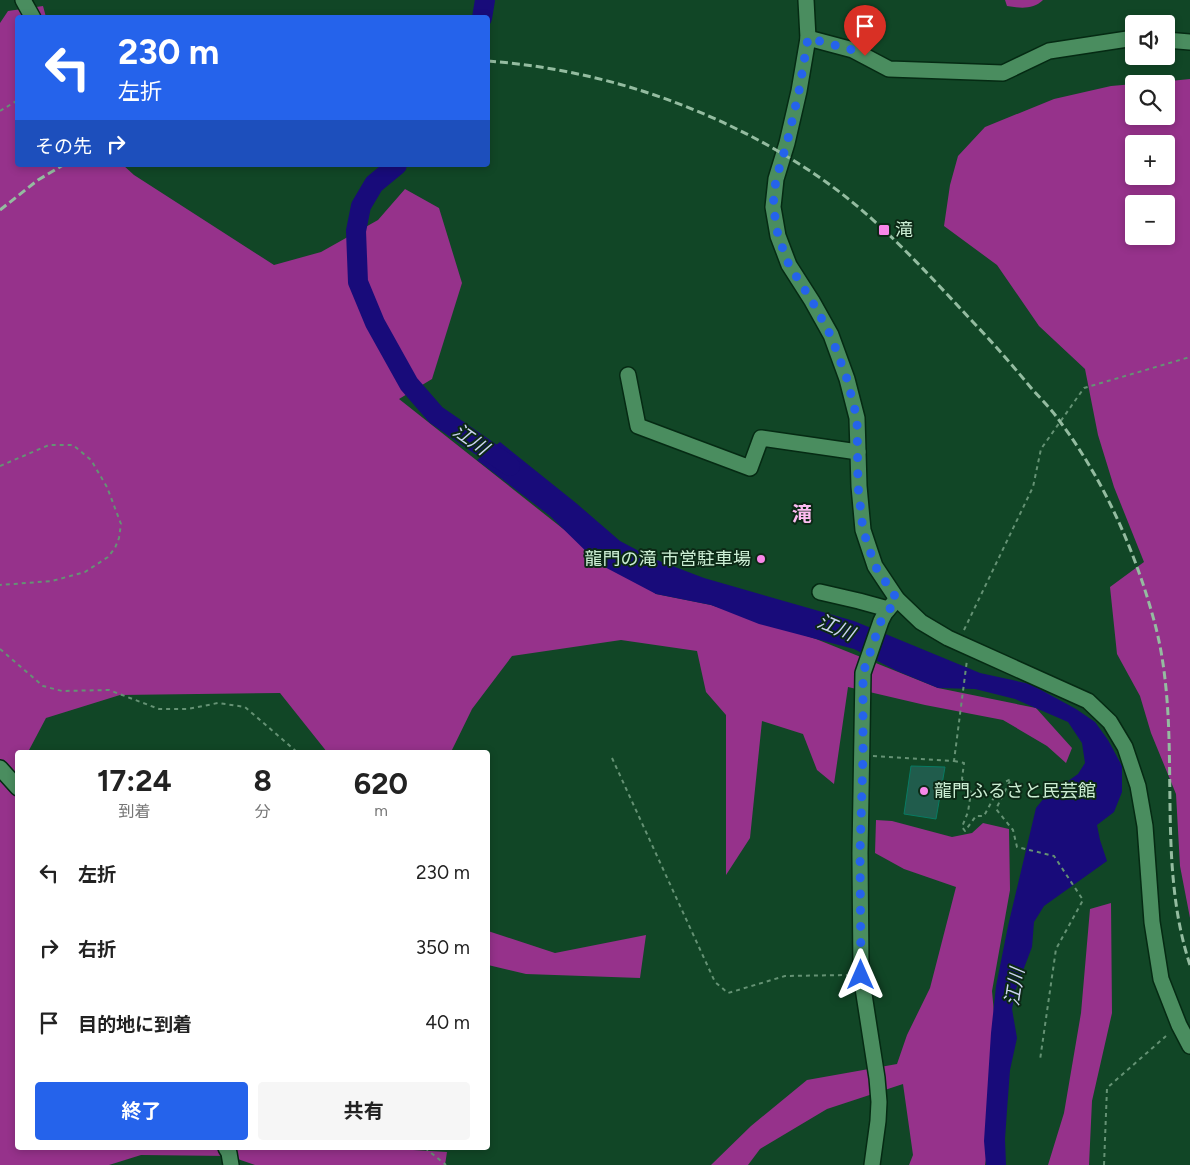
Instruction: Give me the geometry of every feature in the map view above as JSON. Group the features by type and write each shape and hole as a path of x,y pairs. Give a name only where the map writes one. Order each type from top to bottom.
{"street":[{"path":"23,0 31,15"},
{"path":"806,0 808,38 799,91 787,143 776,179 773,206 778,236 789,265 831,336 847,379 857,418 858,486 863,530 889,610 863,673 860,853 861,975 879,1102 872,1165"},
{"path":"808,38 853,50 889,69 1003,73 1049,51 1125,39"},
{"path":"1175,41 1190,42"},
{"path":"628,376 638,426 750,468 761,438 858,452"},
{"path":"820,592 860,601 921,622 957,642 1088,701 1110,722 1125,746 1138,786 1144,818 1152,922 1161,979 1184,1025 1190,1046"},
{"path":"0,768 15,785"},
{"path":"228,1150 231,1165"}],"path":[{"path":"0,111 15,102"},
{"path":"957,642 978,604 1033,488 1041,449 1084,388 1190,357"},
{"path":"0,466 49,445 73,444 91,460 107,487 121,524 120,538 115,548 108,557 85,572 52,581 0,585"},
{"path":"0,649 43,686 62,691 109,690 159,709 188,708 218,702 244,707 295,750"},
{"path":"954,761 968,657"},
{"path":"863,756 964,763 962,779 971,792 968,812 962,828 965,831 976,816 984,816 1001,784 1011,779 996,809 1013,830 1017,847 1054,856 1083,900 1056,949 1040,1060"},
{"path":"612,758 715,982 728,993 785,976 861,975"},
{"path":"1104,1165 1107,1088 1166,1036"},
{"path":"427,1150 446,1165"}],"shaded area":[{"path":"1005,0 1043,0 1030,7 1021,8 1007,6"},
{"path":"43,6 45,15 15,15 15,167 125,167 134,175 274,265 321,252 378,220 405,189 439,208 462,283 432,379 399,399 562,528 656,594 711,605 816,639 938,688 1036,708 1072,748 1066,763 1047,746 1003,720 925,705 848,687 834,784 817,770 803,734 762,721 750,838 726,875 726,715 706,692 697,651 621,640 512,656 472,709 452,750 325,750 280,693 120,695 46,718 29,750 15,750 15,1150 413,1150 447,1152 445,1165 255,1165 229,1156 141,1155 109,1165 0,1165 0,23 8,11"},
{"path":"1190,79 1190,918 1180,866 1176,794 1151,733 1140,696 1117,654 1110,587 1144,562 1114,487 1098,435 1085,369 1039,326 997,265 944,226 950,185 958,156 985,127 1054,99 1111,86 1125,85 1125,125 1175,125 1175,80"},
{"path":"876,820 892,821 952,837 972,833 983,823 1009,829 1010,890 992,991 1000,1079 985,1165 909,1165 913,1155 903,1084 827,1109 760,1149 748,1165 711,1165 751,1126 807,1080 897,1064 907,1035 930,988 956,887 904,869 875,853"},
{"path":"1111,903 1112,1013 1092,1101 1089,1165 1048,1165 1064,1113 1081,1013 1090,909"},
{"path":"490,932 555,953 646,935 640,978 526,974 490,965"}],"water":[{"path":"500,442 620,541 654,559 704,578 854,621 980,673 1030,684 1076,709 1095,722 1108,740 1122,766 1122,792 1114,812 1097,825 1107,861 1044,906 1034,922 1032,947 1016,989 1012,1009 1017,1038 1010,1070 1005,1139 1006,1165 986,1165 984,1141 996,986 1036,808 1044,798 1078,774 1085,763 1082,743 1068,722 1015,699 975,689 938,688 897,671 854,649 759,624 711,605 656,594 599,564 550,516 477,460"}],"building":[{"name":"龍門ふるさと民芸館","path":"911,766 945,767 936,819 904,814"}],"waterway":[{"name":"江川","path":"482,15 485,0"},
{"name":"江川","path":"395,167 374,184 361,206 356,231 358,282 375,323 409,384 436,415 510,466"}],"railway":[{"path":"490,61 578,74 622,85 707,115 788,157 846,197 885,231 981,330 1054,414 1092,469 1105,494 1129,545 1155,624 1163,666 1168,709 1173,881 1179,924 1190,965"},
{"path":"0,210 38,180 60,167"}],"place":[{"name":"滝","path":"884,230"},
{"name":"龍門の滝 市営駐車場","path":"761,559"},
{"name":"龍門ふるさと民芸館","path":"924,791"}],"district":[{"name":"滝","path":"802,514"}],"route":[{"path":"861,975 860,853 863,673 881,621 897,599 875,566 863,530 858,486 857,418 847,379 831,336 789,265 778,236 773,206 776,179 787,143 799,91 808,38 853,50 865,56"}]}
